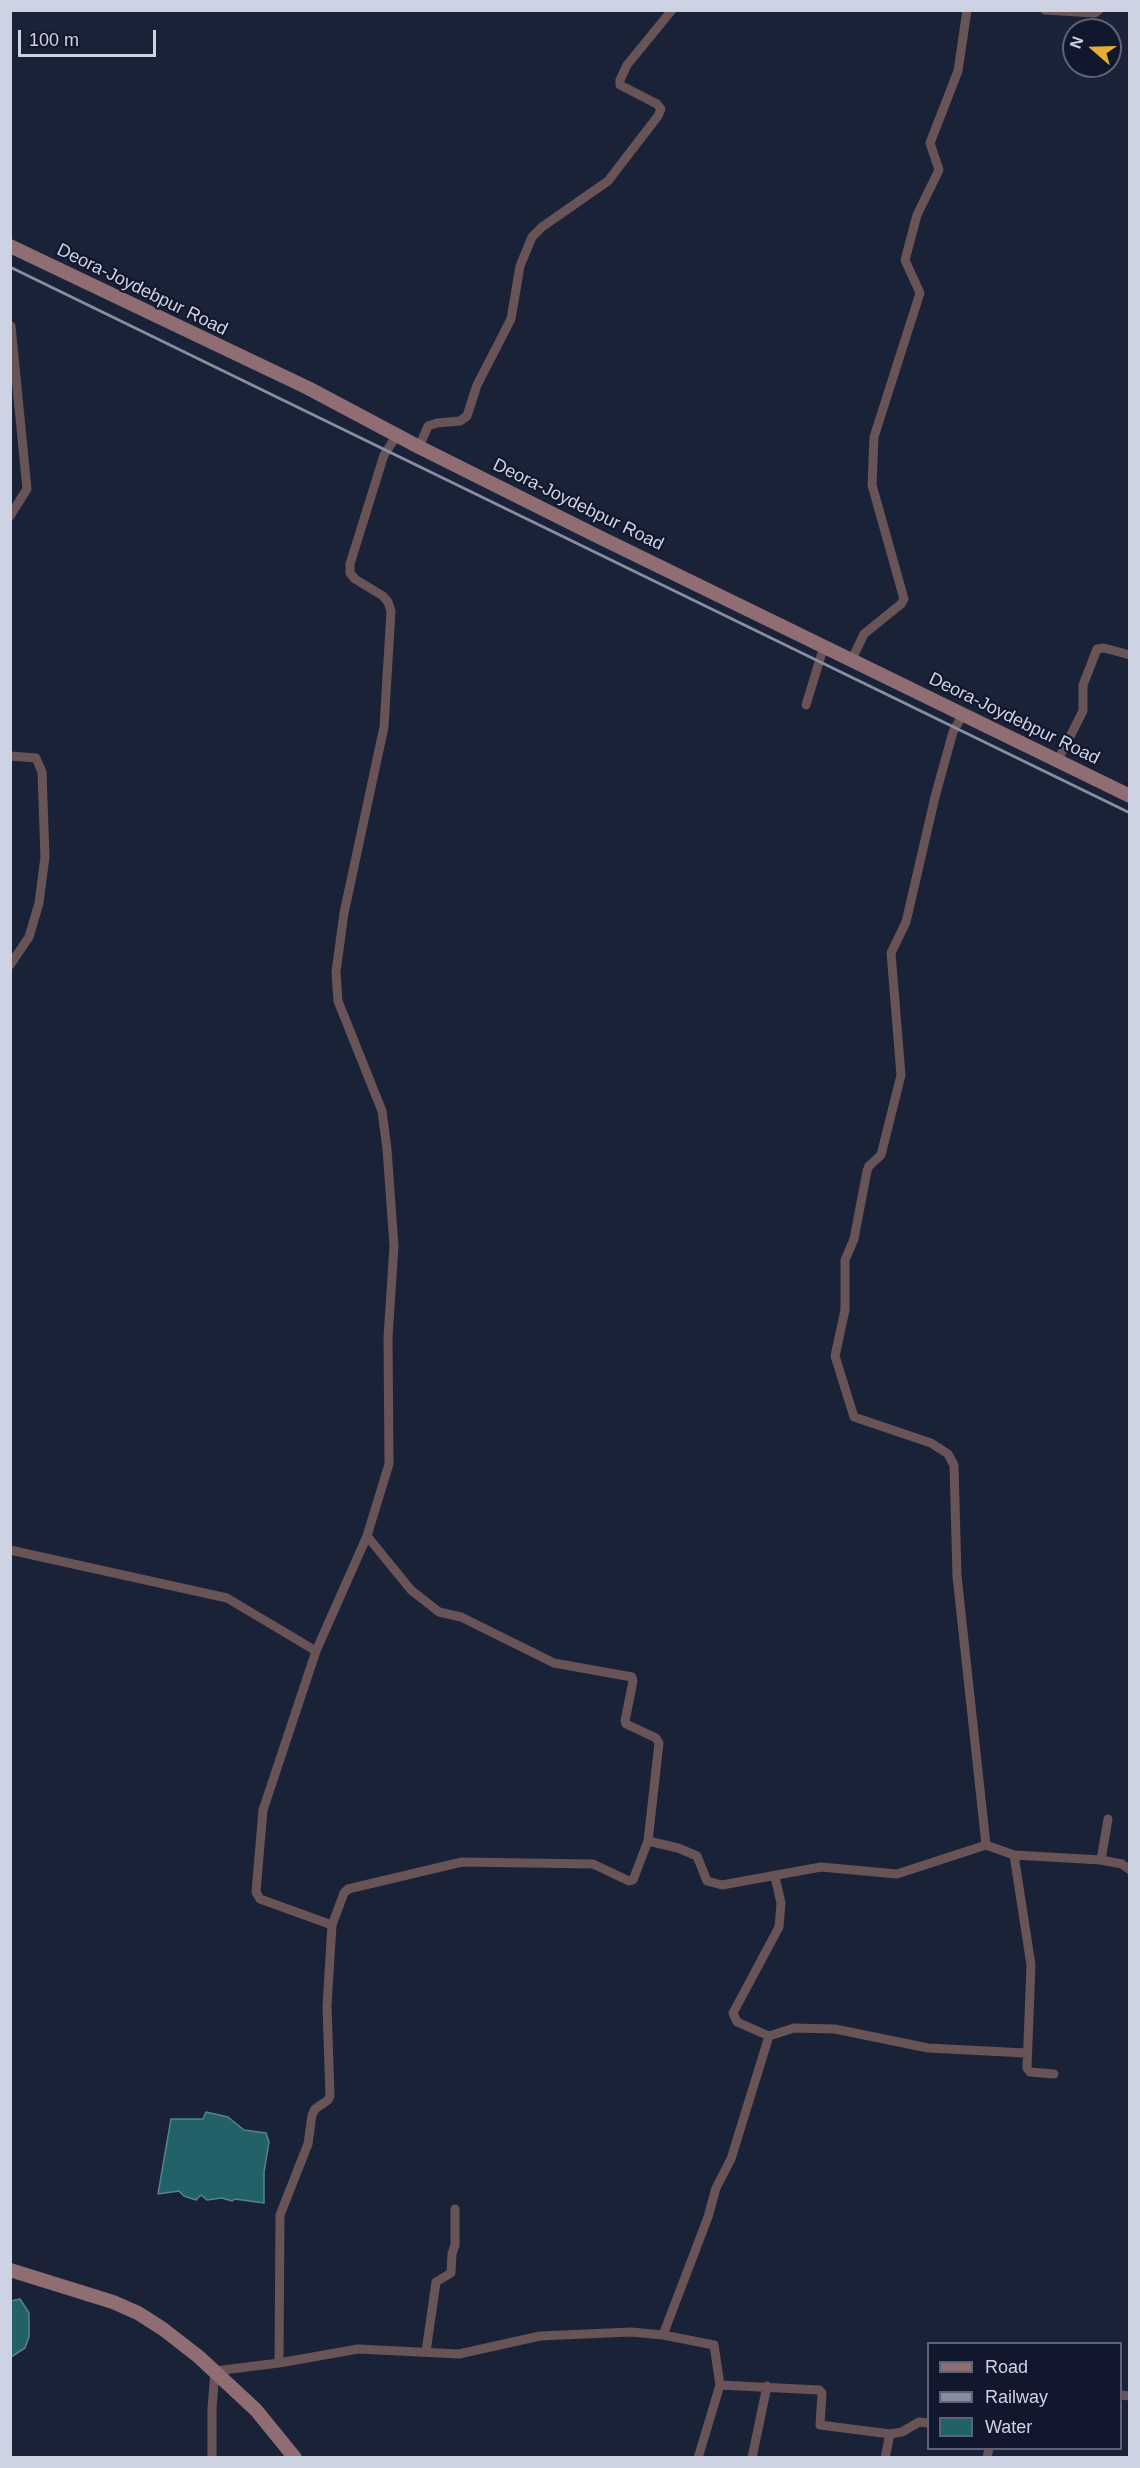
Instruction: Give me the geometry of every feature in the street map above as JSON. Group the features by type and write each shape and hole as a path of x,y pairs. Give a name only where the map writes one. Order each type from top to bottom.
{"street":[{"path":"419,447 428,426 460,421 467,416 477,385 511,319 520,266 532,237 542,227 608,181 658,116 661,109 657,104 620,85 620,80 627,65 672,10"},
{"path":"852,659 864,634 904,599 872,485 874,437 920,293 905,260 917,216 939,170 930,143 958,71 967,10"},
{"path":"1045,10 1095,13 1099,10"},
{"name":"Deora-Joydebpur Road","path":"10,246 308,388 419,447 1130,796"},
{"path":"10,326 27,489 10,516"},
{"path":"332,1925 260,1899 256,1892 263,1810 316,1652 367,1536 389,1464 388,1337 394,1246 387,1149 382,1111 338,1001 336,972 344,913 384,727 390,611 388,602 383,596 355,579 350,573 350,564 384,455 397,435"},
{"path":"806,705 824,646"},
{"path":"1058,760 1083,711 1083,685 1097,649 1104,648 1130,655"},
{"path":"963,714 953,732 935,797 906,922 891,953 901,1076 881,1155 867,1171 854,1239 845,1260 845,1310 835,1356 854,1417 931,1443 948,1454 954,1465 957,1576 986,1845"},
{"path":"10,756 36,758 42,772 45,857 39,903 29,937 10,965"},
{"path":"279,2363 280,2209 308,2144 312,2115 315,2109 330,2096 327,2006 332,1925 348,1889 462,1862 593,1864 629,1881 637,1874 648,1841 659,1743 656,1738 626,1724 632,1677 554,1663 461,1617 440,1612 411,1590 367,1536"},
{"path":"10,1550 227,1598 316,1652"},
{"path":"1101,1860 1108,1819"},
{"path":"648,1841 678,1848 699,1857 707,1881 715,1884 730,1884 821,1867 897,1874 986,1845 1014,1856 1101,1860 1122,1864 1130,1870"},
{"path":"1014,1856 1031,1965 1027,2068 1030,2072 1054,2074"},
{"path":"775,1876 781,1903 779,1927 733,2013 737,2022 769,2036 794,2028 835,2029 928,2048 1026,2053"},
{"path":"663,2335 708,2217 716,2188 731,2159 769,2036"},
{"path":"426,2352 436,2282 451,2273 455,2245 455,2209"},
{"path":"10,2270 113,2302 138,2313 163,2329 215,2370 256,2410 295,2457"},
{"path":"215,2370 279,2363 358,2349 459,2354 540,2336 631,2332 663,2335 714,2345 720,2385 698,2457"},
{"path":"212,2457 215,2370"},
{"path":"720,2385 821,2391 820,2425 890,2434 902,2432 919,2422 927,2423"},
{"path":"752,2457 767,2386"},
{"path":"885,2457 890,2434"}],"water":[{"path":"206,2112 228,2117 244,2130 266,2133 269,2142 264,2172 264,2203 222,2198 207,2200 201,2195 196,2200 184,2196 179,2191 158,2194 171,2119 203,2119"},
{"path":"20,2299 29,2313 29,2337 25,2348 11,2357 11,2301"}],"railway":[{"path":"10,267 1130,813"}]}
